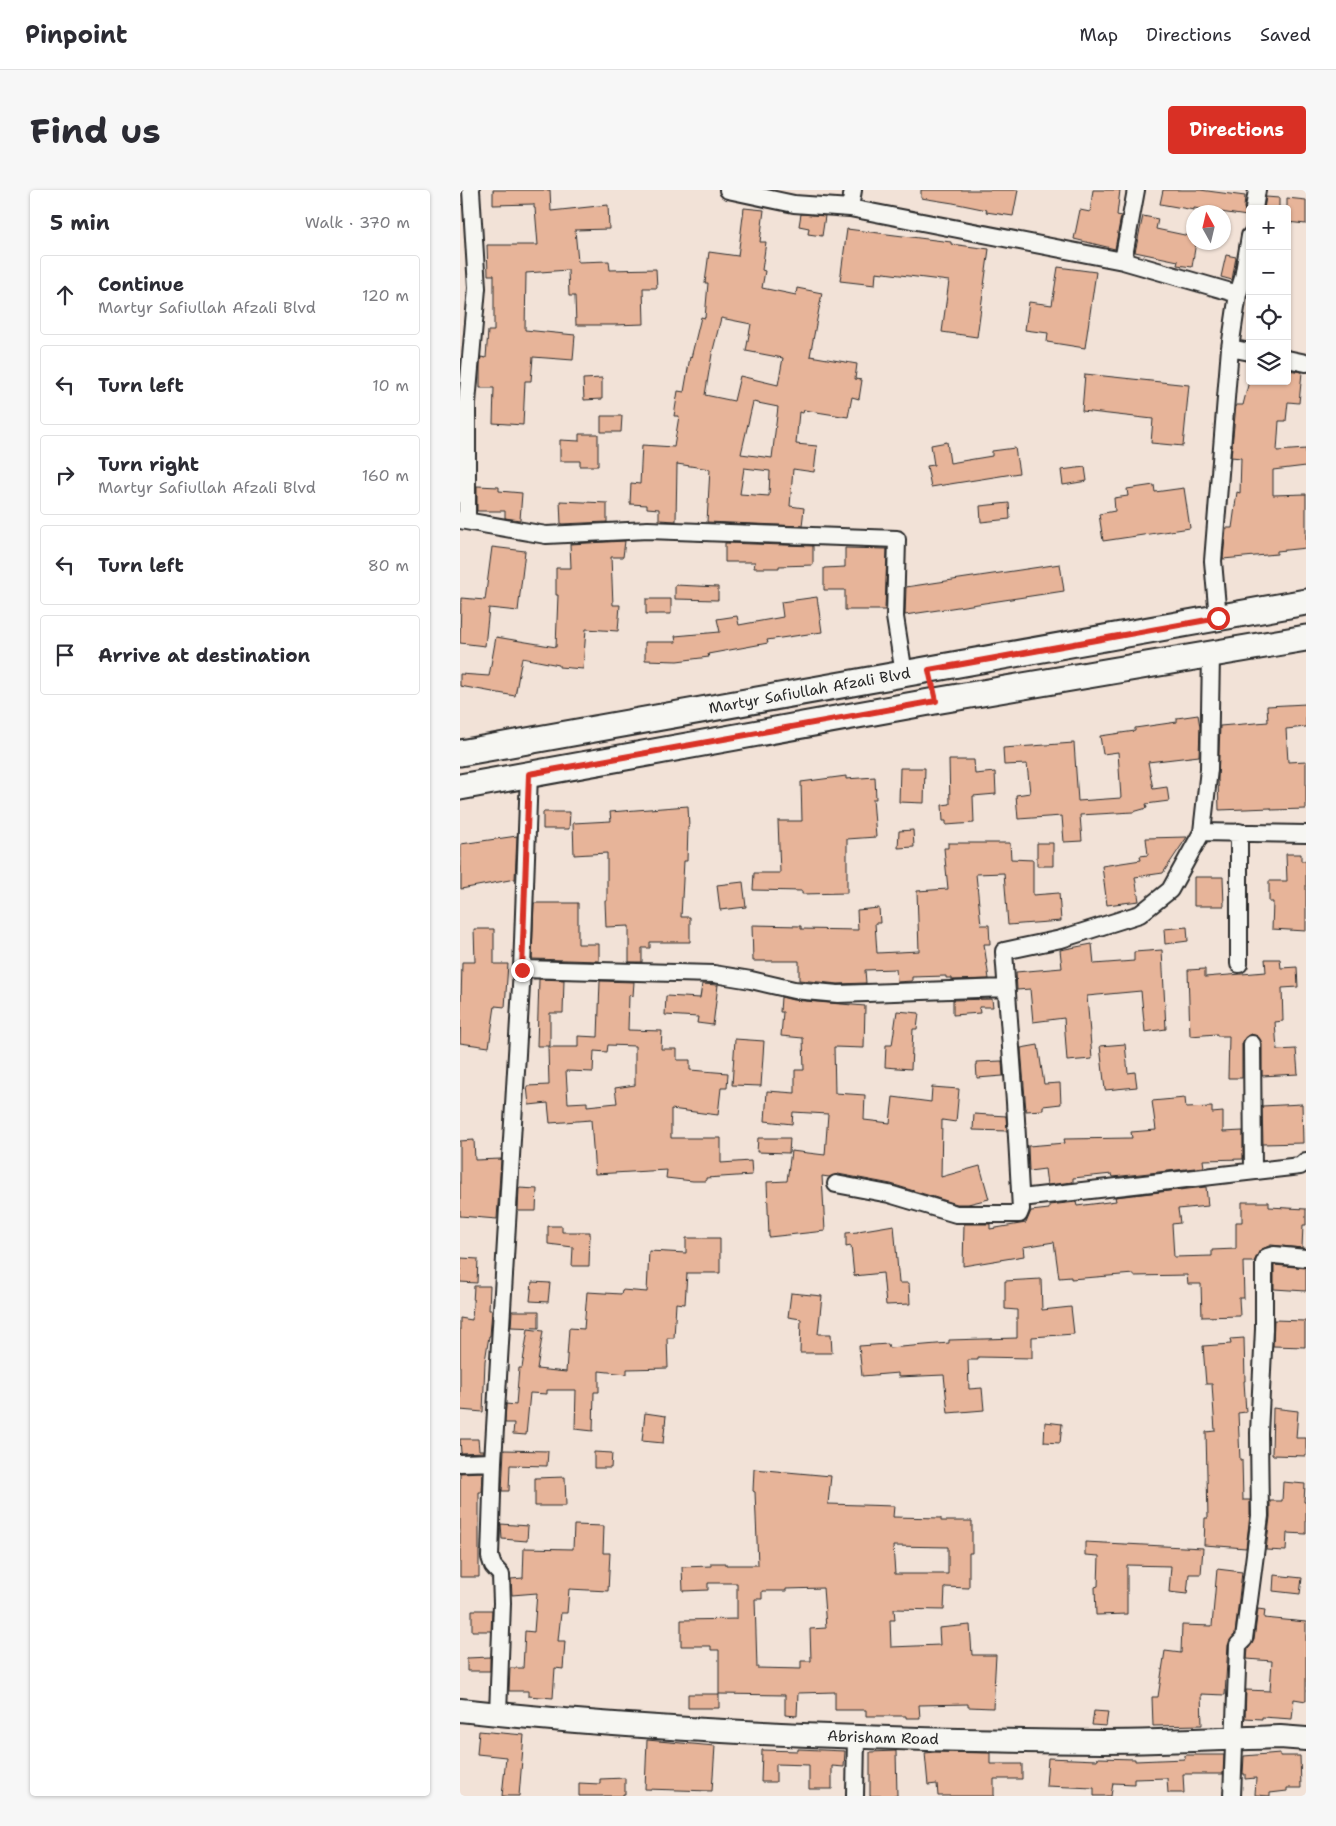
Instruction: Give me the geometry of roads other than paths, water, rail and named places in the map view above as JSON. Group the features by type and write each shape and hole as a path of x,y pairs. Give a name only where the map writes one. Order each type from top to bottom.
{"main road":[{"name":"Martyr Safiullah Afzali Blvd","path":"460,753 1306,602"},
{"path":"460,787 936,701 1306,638"},
{"path":"929,670 936,701"},
{"name":"Abrisham Road","path":"460,1710 701,1730 856,1736 1104,1742 1280,1737 1306,1739"}],"street":[{"path":"471,190 477,288 464,403 464,520 546,535 648,530 897,539 895,617 904,674"},
{"path":"728,190 794,204 850,208 1122,261 1238,294"},
{"path":"850,208 853,190"},
{"path":"1122,261 1136,190"},
{"path":"1255,205 1257,190"},
{"path":"1218,618 1213,561 1230,348 1238,294 1248,250"},
{"path":"1230,348 1246,351"},
{"path":"1291,360 1306,363"},
{"path":"836,1184 889,1194 956,1214 1019,1214 1021,1198 1004,951 1061,939 1140,914 1170,890 1202,832 1210,769 1211,655"},
{"path":"498,1714 502,1603 501,1575 493,1566 490,1557 493,1462 522,970 529,774"},
{"path":"1202,832 1306,834"},
{"path":"1238,964 1239,832"},
{"path":"522,970 714,974 752,980 794,990 838,994 1006,988"},
{"path":"1252,1044 1253,1171"},
{"path":"1021,1198 1300,1166 1306,1161"},
{"path":"1232,1796 1238,1645 1244,1639 1260,1516 1259,1432 1264,1329 1264,1263 1267,1257 1274,1255 1306,1258"},
{"path":"460,1463 493,1462"},
{"path":"855,1796 856,1736"}]}
